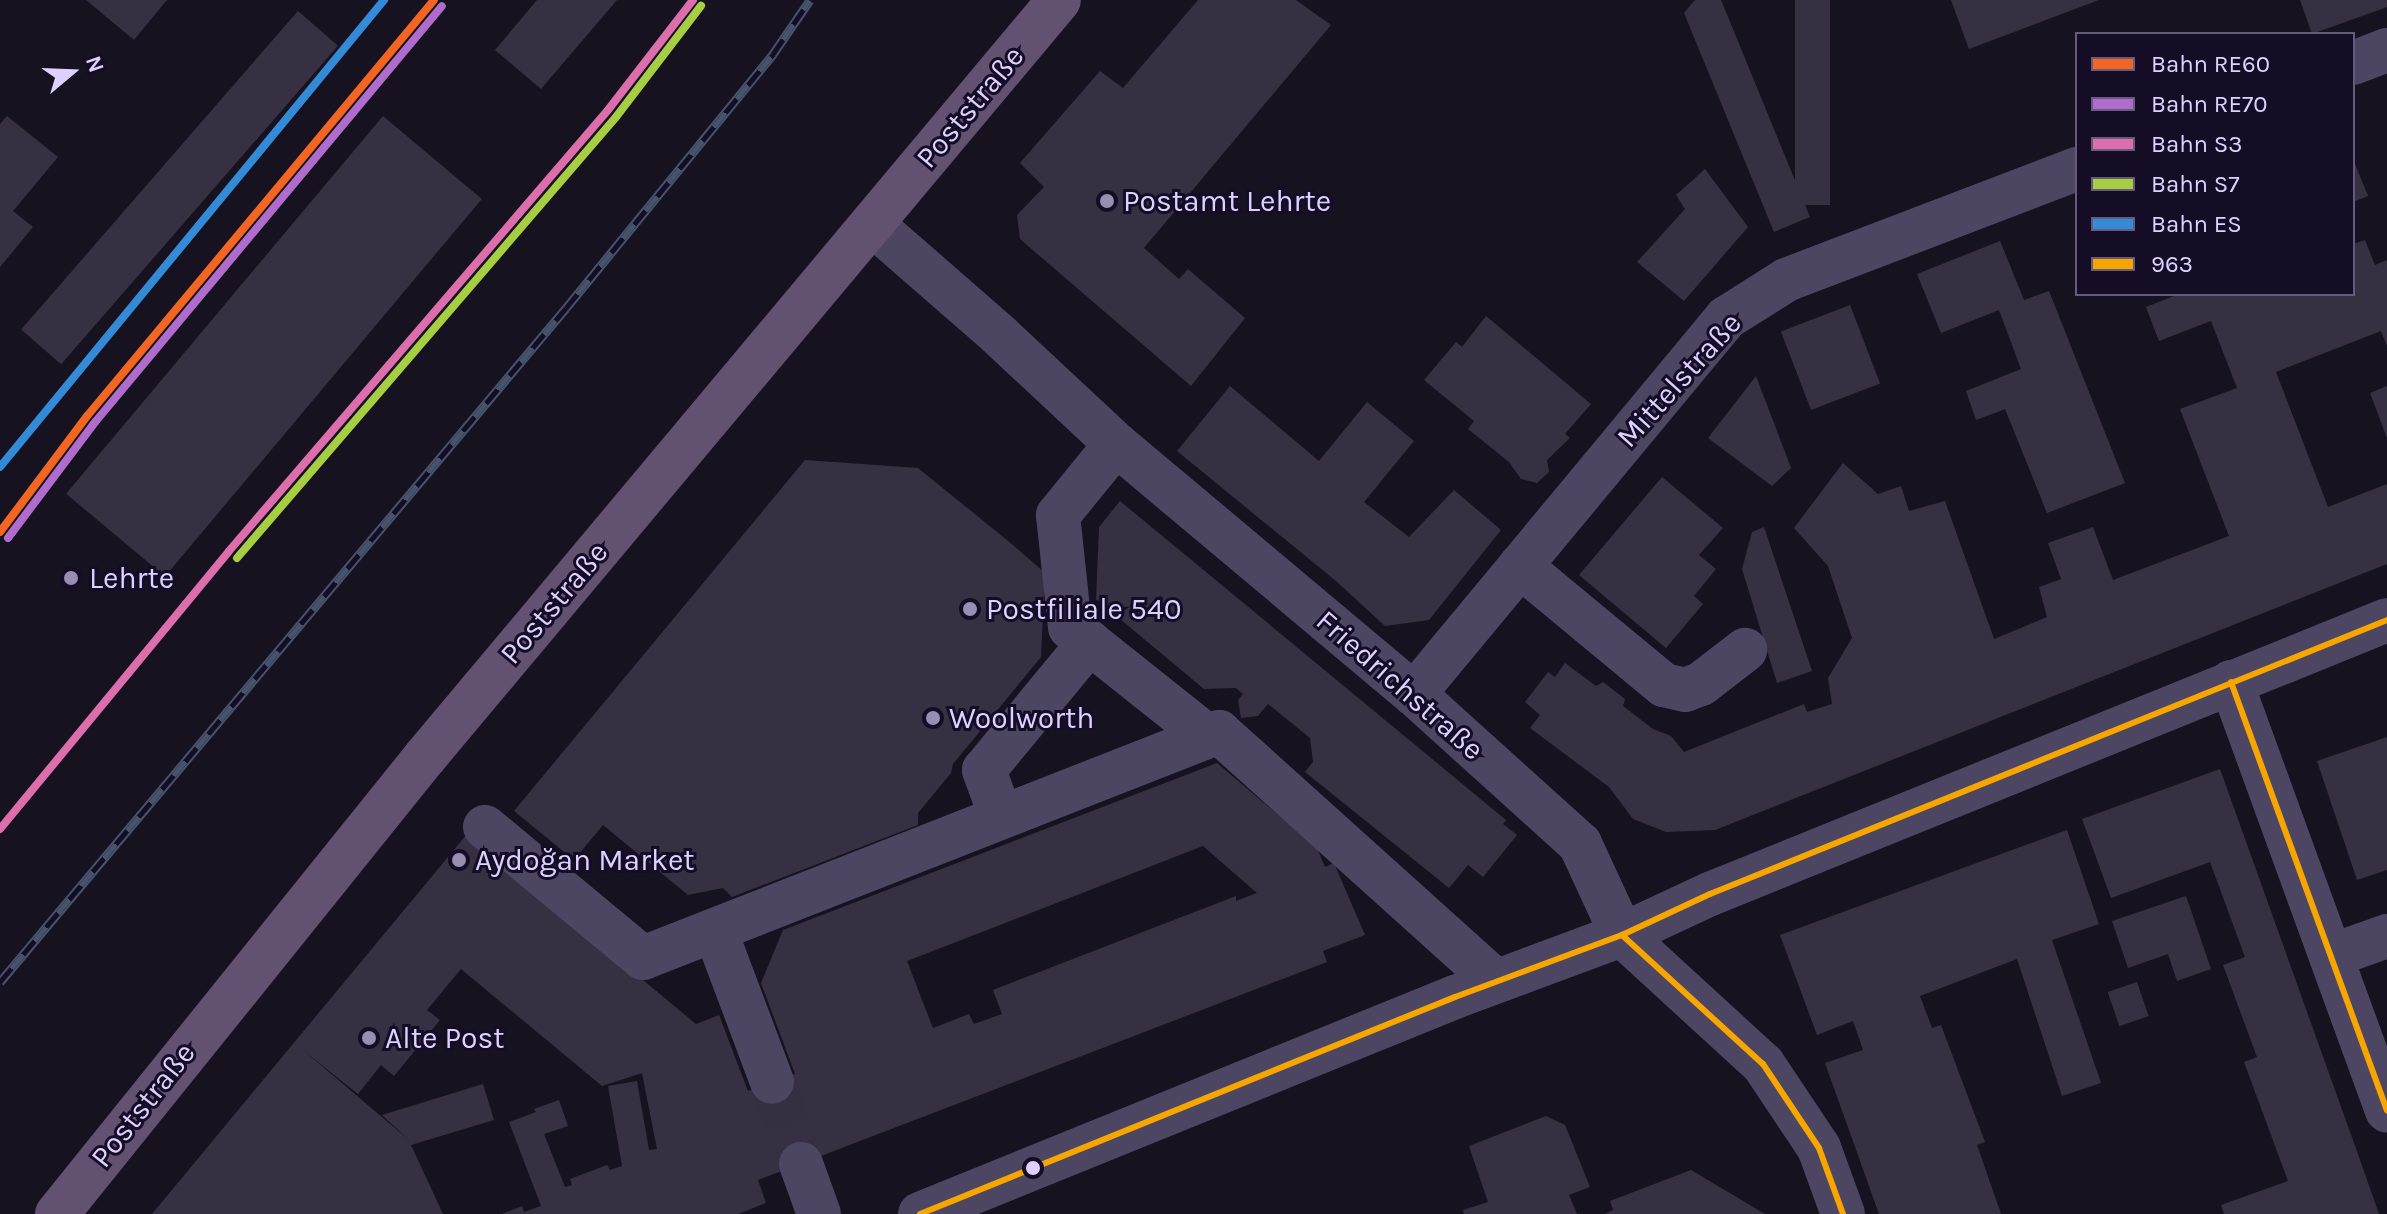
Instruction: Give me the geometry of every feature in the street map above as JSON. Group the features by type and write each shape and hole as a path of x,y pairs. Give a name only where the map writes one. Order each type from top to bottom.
{"main road":[{"name":"Poststraße","path":"57,1214 425,757 1059,0"}],"street":[{"path":"2355,62 2387,50"},
{"name":"Mittelstraße","path":"1414,694 1726,318 1786,280 2075,170"},
{"name":"Friedrichstraße","path":"872,224 998,334 1116,444 1414,694 1580,844 1622,935 1763,1064 1819,1148 1843,1214"},
{"path":"1116,444 1058,515 1070,627 1207,736"},
{"path":"1520,566 1664,685 1685,690 1701,684 1745,650"},
{"path":"920,1214 1496,981 1622,935 1710,894 2387,620"},
{"path":"1001,817 984,770 1090,642"},
{"path":"2231,682 2384,1092"},
{"path":"485,827 643,958 1219,732 1496,981"},
{"path":"715,930 772,1082"},
{"path":"2331,956 2387,936"},
{"path":"801,1164 819,1214"}],"building":[{"path":"86,0 167,0 134,40"},
{"path":"537,0 617,0 541,89 495,50"},
{"name":"Postamt Lehrte","path":"1198,0 1296,0 1331,25 1144,248 1179,279 1188,269 1245,318 1191,386 1020,239 1017,215 1044,187 1020,163 1100,71 1123,88"},
{"path":"1695,0 1721,0 1810,217 1774,232 1684,13"},
{"path":"1795,0 1830,0 1830,205 1795,205"},
{"path":"1951,0 2099,0 1969,49"},
{"path":"2300,0 2387,0 2387,7 2311,32"},
{"path":"298,11 338,46 61,364 21,329"},
{"path":"7,116 58,157 13,211 33,227 0,267 0,124"},
{"path":"383,116 482,199 165,577 66,494"},
{"path":"2355,164 2368,196 2355,201"},
{"path":"1705,169 1748,227 1684,301 1637,262 1685,209 1676,195"},
{"path":"2365,240 2375,265 2387,260 2387,346 2381,331 2276,372 2328,507 2387,484 2387,564 1715,830 1666,832 1633,819 1609,787 1530,728 1540,715 1525,702 1548,672 1555,677 1565,663 1596,686 1603,682 1625,699 1623,706 1653,729 1671,736 1684,752 1804,704 1807,712 1832,704 1828,678 1852,638 1828,566 1794,528 1843,463 1878,494 1901,486 1909,511 1945,501 1994,639 2047,617 2039,587 2061,579 2048,543 2093,527 2113,580 2229,536 2180,409 2237,388 2211,321 2159,341 2146,307 2174,296 2355,296 2355,243"},
{"path":"2000,241 2024,300 2049,291 2125,483 2047,513 2005,409 1976,420 1966,391 2021,369 1999,310 1941,333 1917,274"},
{"path":"1850,305 1880,383 1811,410 1781,332"},
{"path":"1486,316 1591,404 1565,434 1570,438 1547,460 1549,472 1537,483 1521,479 1509,462 1468,429 1474,421 1424,380 1456,342 1462,347"},
{"path":"1756,376 1791,468 1772,486 1708,438"},
{"path":"1230,386 1319,461 1367,402 1414,441 1364,502 1409,537 1454,490 1501,530 1429,620 1385,626 1336,581 1177,451"},
{"path":"2387,386 2387,438 2370,393"},
{"path":"805,460 918,468 1013,545 1045,573 1041,657 953,764 951,773 918,813 918,825 732,897 723,888 688,895 603,825 574,860 514,811"},
{"path":"1662,477 1723,528 1699,555 1716,569 1694,596 1703,604 1666,648 1579,575"},
{"path":"1120,501 1506,820 1503,824 1517,835 1483,877 1468,865 1449,888 1305,772 1313,762 1310,738 1268,704 1258,716 1241,718 1238,700 1243,694 1236,688 1204,689 1096,599 1099,527"},
{"path":"1764,527 1812,671 1777,683 1742,569 1752,532"},
{"path":"2387,737 2387,870 2357,880 2317,761"},
{"path":"1217,763 1317,848 1325,867 1334,863 1365,935 1323,951 1327,962 758,1180 766,1203 738,1214 502,1214 522,1206 524,1212 541,1206 509,1122 536,1112 534,1109 559,1100 568,1126 544,1134 565,1187 572,1185 570,1179 607,1165 610,1170 622,1166 608,1086 637,1081 649,1150 657,1149 642,1073 602,1086 461,969 427,1010 440,1020 394,1076 381,1065 358,1094 303,1050 409,1140 382,1115 483,1084 494,1120 411,1145 443,1214 152,1214 467,834 696,1024 719,1015 748,1091 795,1074 761,983 783,930","holes":["1203,846 1257,893 1236,901 1236,896 993,990 1002,1014 974,1024 969,1014 933,1028 907,961"]},
{"path":"2220,769 2379,1214 2224,1214 2221,1205 2288,1181 2244,1062 2257,1057 2223,965 2245,957 2210,862 2111,898 2082,819"},
{"path":"2067,830 2099,924 2052,940 2101,1083 2062,1096 2017,959 1920,996 1932,1028 1941,1025 1985,1142 1977,1145 2001,1214 1879,1214 1825,1063 1863,1050 1853,1021 1817,1035 1780,935"},
{"path":"2186,896 2211,969 2177,981 2168,954 2128,968 2112,921"},
{"path":"2137,982 2149,1016 2119,1026 2108,992"},
{"path":"1546,1116 1565,1125 1590,1187 1569,1195 1577,1214 1464,1214 1463,1210 1488,1202 1469,1146"},
{"path":"1691,1170 1765,1214 1605,1214 1613,1210 1610,1201"}],"tunnel":[{"path":"772,1082 801,1164"}],"railway":[{"path":"0,982 566,308 773,54 810,0"}],"rail line":[{"name":"ES","path":"0,467 384,0"},
{"name":"RE60","path":"0,532 88,415 434,0"},
{"name":"S3","path":"0,829 229,551 608,110 693,0"},
{"name":"RE70","path":"8,538 96,421 442,6"},
{"name":"S7","path":"237,558 616,117 701,6"}],"transit line":[{"name":"963","path":"920,1214 1455,997 1622,935 1710,894 2387,620"},
{"name":"963","path":"2231,682 2387,1110"},
{"name":"963","path":"1622,935 1763,1064 1819,1148 1843,1214"}],"place":[{"name":"Postamt Lehrte","path":"1107,201"},
{"name":"Lehrte","path":"71,578"},
{"name":"Postfiliale 540","path":"970,609"},
{"name":"Woolworth","path":"933,718"},
{"name":"Aydoğan Market","path":"459,860"},
{"name":"Alte Post","path":"369,1038"}]}
